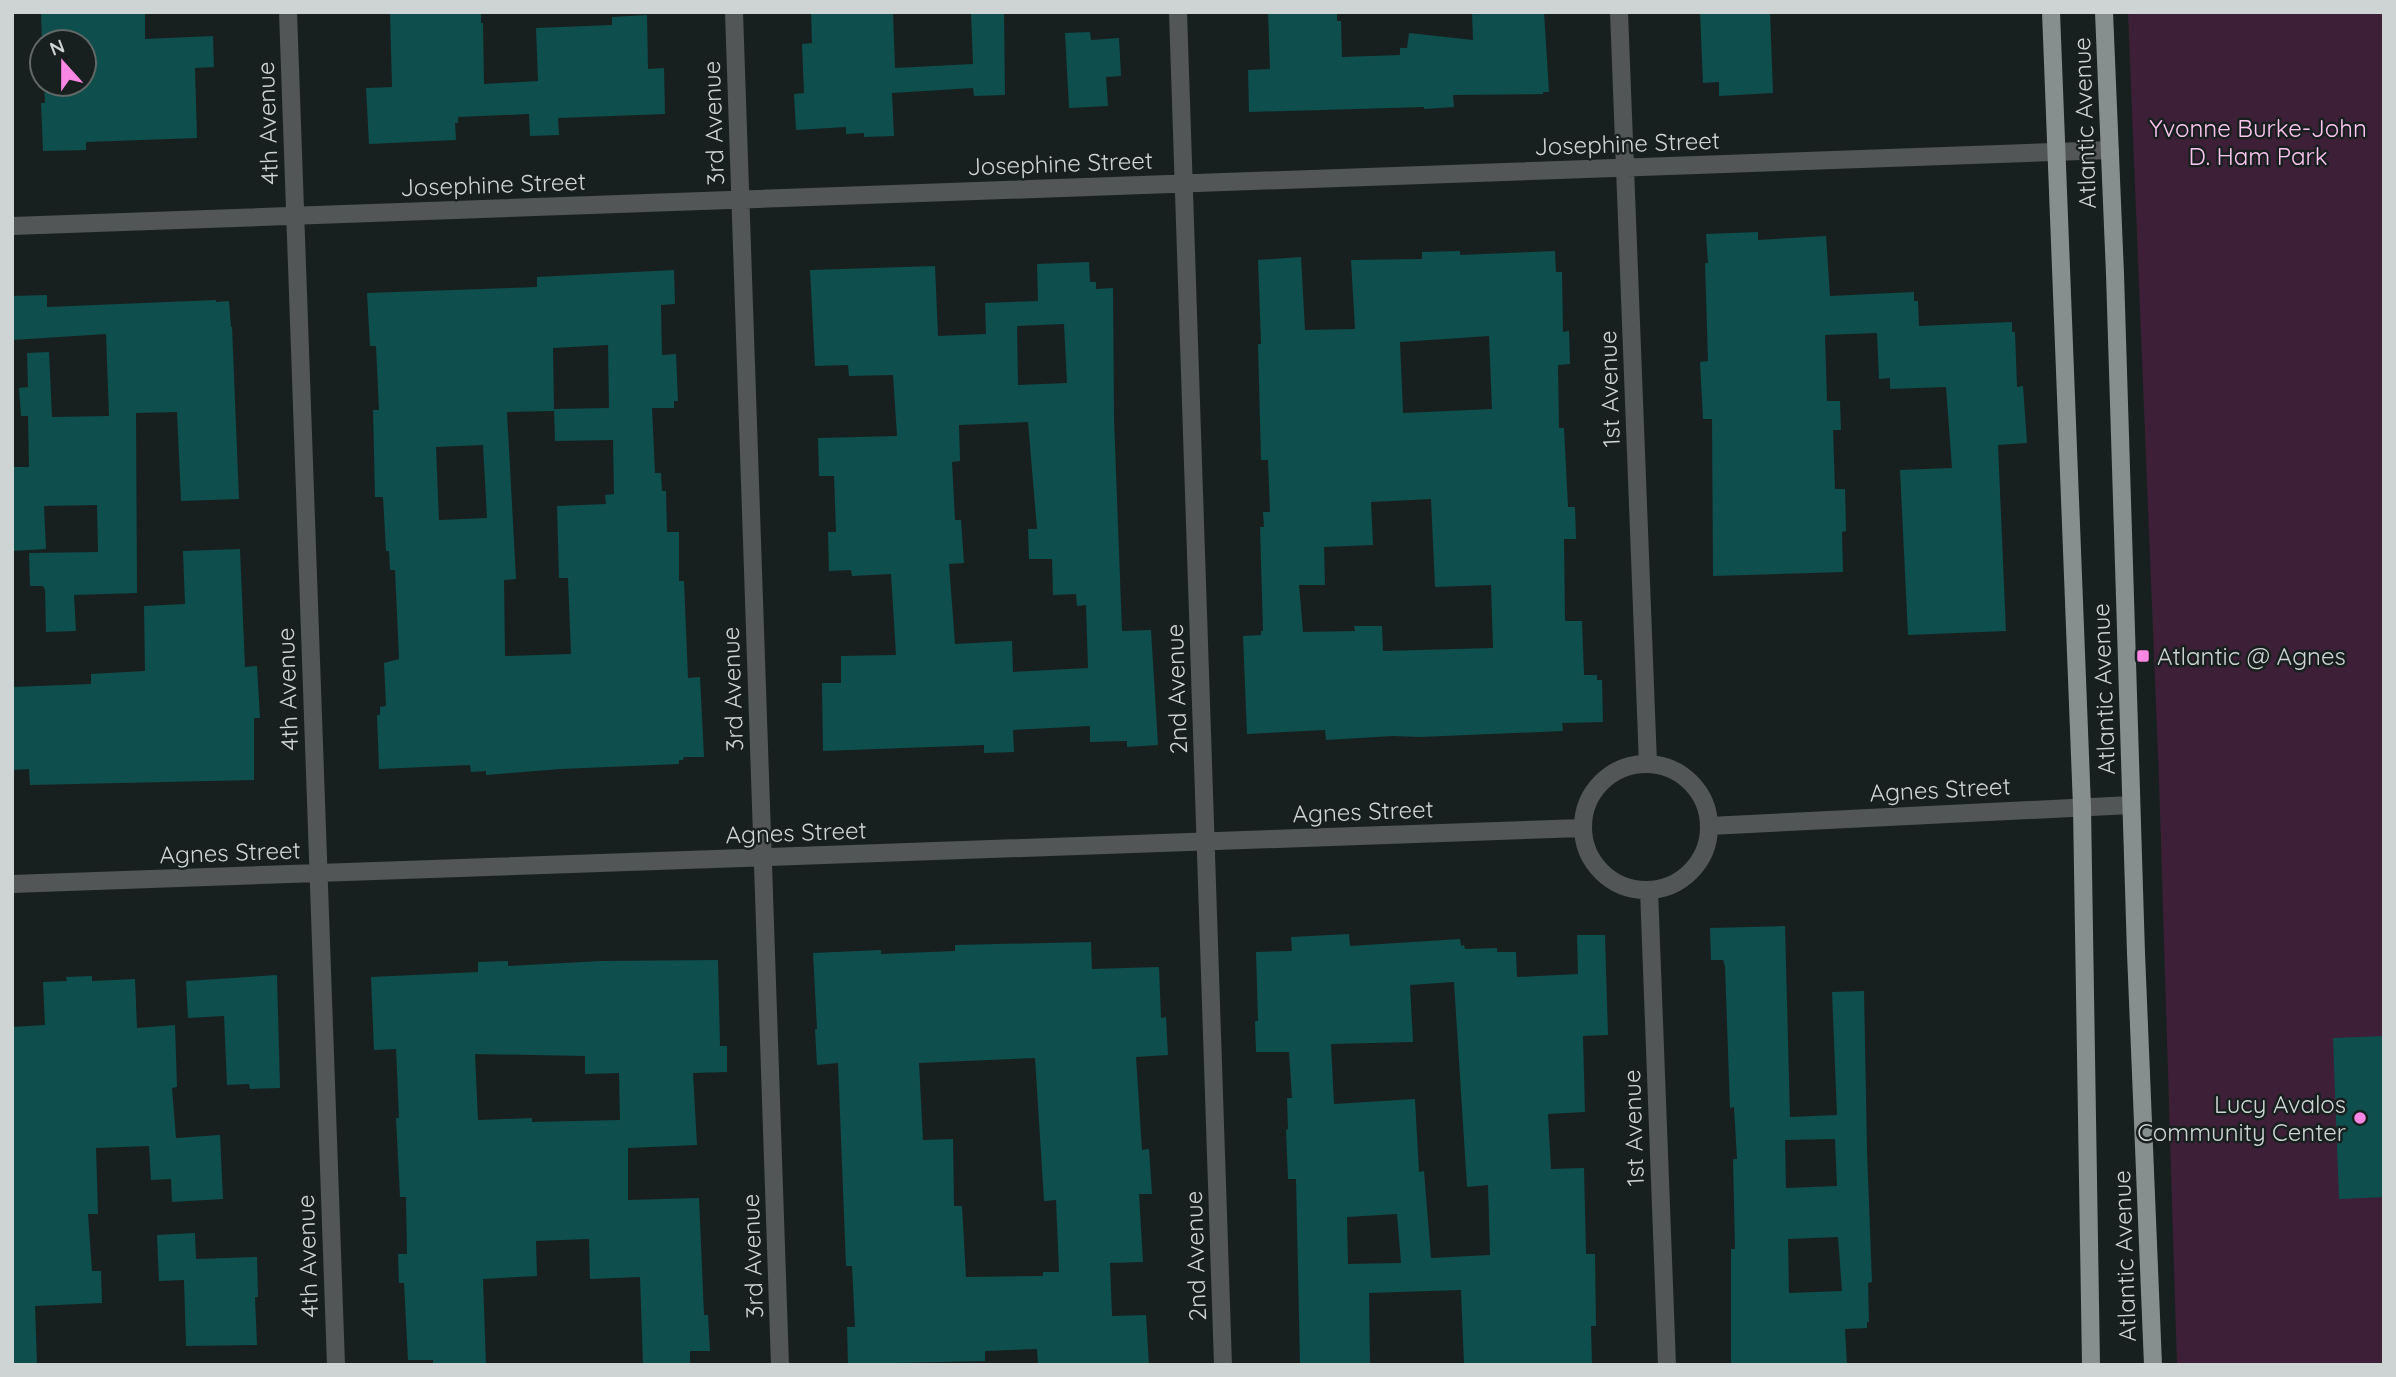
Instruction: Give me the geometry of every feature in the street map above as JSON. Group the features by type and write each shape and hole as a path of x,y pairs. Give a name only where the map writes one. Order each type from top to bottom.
{"main road":[{"name":"Atlantic Avenue","path":"2051,12 2082,807 2091,1365"},
{"name":"Atlantic Avenue","path":"2104,12 2152,1365"}],"street":[{"name":"4th Avenue","path":"288,12 335,1365"},
{"name":"3rd Avenue","path":"734,12 780,1365"},
{"name":"2nd Avenue","path":"1178,12 1223,1365"},
{"name":"1st Avenue","path":"1619,12 1647,764"},
{"name":"Josephine Street","path":"12,226 2110,150"},
{"path":"1647,764 1667,768 1685,777 1699,792 1709,825 1707,843 1690,872 1664,888 1649,890 1633,889 1604,875 1585,847 1582,828 1584,810 1592,792 1607,777 1626,767 1647,764"},
{"name":"Agnes Street","path":"1709,825 2132,805"},
{"name":"Agnes Street","path":"12,884 1582,828"},
{"name":"1st Avenue","path":"1649,890 1667,1365"}],"green space":[{"name":"Yvonne Burke-John D. Ham Park","path":"2128,12 2384,12 2384,1365 2177,1365 2159,779"}],"building":[{"path":"41,12 145,12 145,39 213,36 214,67 195,68 197,138 86,142 86,150 43,151 41,103 45,103 45,98 98,98 98,28 42,28"},
{"path":"390,12 481,12 484,84 538,81 536,28 612,25 612,17 647,15 648,69 664,68 665,114 558,118 559,135 530,136 529,114 458,117 458,123 455,123 456,140 369,144 366,88 392,87"},
{"path":"811,12 893,12 895,68 973,64 971,12 1004,12 1005,95 974,96 973,88 892,93 894,136 864,137 864,133 846,134 846,127 796,130 794,94 804,93 802,44 812,43"},
{"path":"1268,12 1337,12 1337,21 1341,21 1342,57 1400,55 1400,48 1407,48 1409,33 1473,40 1472,12 1544,12 1549,92 1453,95 1454,107 1424,109 1249,112 1248,70 1270,69"},
{"path":"1700,12 1770,12 1773,93 1719,96 1719,82 1703,83"},
{"path":"1090,32 1091,40 1119,38 1121,76 1106,77 1108,106 1069,108 1065,33"},
{"path":"1758,232 1758,240 1826,236 1830,296 1914,292 1914,301 1918,301 1919,326 2012,322 2012,332 2015,332 2017,387 2023,386 2027,443 1998,445 2006,631 1908,635 1900,470 1952,468 1946,387 1890,389 1890,378 1879,379 1877,333 1825,335 1827,401 1840,401 1841,430 1833,430 1835,489 1845,489 1843,572 1713,576 1712,419 1703,419 1700,362 1708,361 1706,234"},
{"path":"1460,251 1460,255 1555,251 1556,272 1562,272 1563,332 1569,331 1570,364 1558,365 1559,428 1564,428 1568,507 1575,507 1576,539 1564,539 1565,621 1582,621 1584,675 1597,675 1597,680 1602,680 1603,722 1562,723 1563,731 1420,737 1326,740 1325,730 1247,734 1243,636 1261,635 1263,631 1260,527 1264,527 1263,512 1270,512 1268,460 1261,460 1258,260 1301,257 1305,330 1355,329 1351,260 1422,259 1422,252","holes":["1489,336 1492,409 1403,413 1400,342","1431,499 1435,587 1491,585 1493,648 1383,651 1382,626 1354,626 1355,631 1303,632 1299,585 1325,585 1324,547 1373,545 1371,502"]},
{"path":"1089,262 1090,282 1096,282 1096,289 1113,288 1114,419 1122,631 1151,630 1158,745 1127,747 1127,741 1090,742 1090,726 1013,730 1014,752 984,753 984,745 823,751 822,683 841,683 841,656 896,655 891,574 852,576 851,570 829,571 828,532 836,532 834,476 819,476 818,438 897,436 893,375 849,376 848,365 815,366 810,270 935,266 938,336 986,334 985,303 1038,301 1037,264","holes":["1064,324 1067,383 1018,385 1017,326","1028,422 1037,529 1028,529 1029,559 1052,559 1053,595 1076,594 1077,606 1086,605 1088,668 1013,672 1012,641 955,644 949,564 964,563 961,520 955,520 952,462 960,461 959,425"]},
{"path":"674,270 675,304 661,305 662,355 676,354 678,401 674,401 674,408 652,408 655,473 661,473 662,491 666,491 667,532 679,532 679,581 684,581 688,678 700,677 704,757 684,757 679,760 679,764 486,775 486,771 471,772 470,765 379,769 377,715 380,715 380,707 386,706 384,663 399,659 395,570 390,570 389,551 386,551 383,497 375,497 373,410 379,410 376,346 370,346 367,293 537,287 537,277","holes":["608,345 609,408 554,409 555,441 613,440 614,494 605,495 606,504 557,506 559,578 568,578 571,654 505,656 504,580 516,579 507,412 554,411 553,348","483,445 487,518 439,520 436,447"]},
{"path":"47,295 47,307 229,301 232,327 239,499 181,501 177,412 136,413 137,593 74,595 76,631 46,632 45,590 43,586 30,586 29,553 98,552 97,505 44,506 46,549 12,551 12,467 29,467 28,416 21,416 19,388 28,387 27,353 49,352 52,417 109,416 106,334 12,340 12,296"},
{"path":"240,549 245,667 257,666 260,718 254,718 254,780 30,785 29,769 12,770 12,687 91,684 91,674 145,671 144,606 185,604 183,551"},
{"path":"1785,926 1790,1117 1837,1115 1832,992 1864,991 1872,1282 1868,1283 1867,1328 1845,1329 1847,1365 1731,1365 1731,1249 1735,1249 1733,1159 1737,1159 1734,1107 1730,1108 1725,966 1723,960 1711,960 1710,928","holes":["1835,1139 1837,1186 1786,1188 1785,1140","1838,1237 1842,1291 1789,1293 1788,1239"]},
{"path":"1349,934 1350,946 1460,939 1461,946 1464,945 1465,949 1497,948 1497,952 1516,952 1517,977 1578,974 1577,935 1605,935 1608,1035 1583,1036 1585,1112 1548,1114 1551,1169 1584,1168 1586,1254 1595,1254 1596,1326 1591,1326 1592,1365 1464,1365 1461,1290 1369,1293 1370,1365 1300,1365 1296,1179 1288,1179 1286,1130 1287,1098 1292,1098 1289,1052 1256,1052 1255,1021 1258,1021 1256,952 1292,951 1291,937","holes":["1454,982 1467,1187 1488,1185 1490,1255 1431,1258 1424,1171 1419,1172 1415,1099 1334,1104 1331,1044 1413,1042 1410,985","1397,1214 1401,1263 1348,1264 1347,1217"]},
{"path":"1091,942 1092,969 1159,967 1161,1018 1166,1017 1168,1055 1136,1057 1142,1150 1149,1149 1152,1194 1139,1194 1143,1262 1110,1263 1112,1316 1146,1315 1149,1365 1038,1365 1037,1349 985,1351 985,1361 848,1364 847,1327 855,1327 852,1266 846,1266 838,1063 817,1065 813,953 955,951 955,945","holes":["1035,1058 1044,1201 1056,1200 1059,1272 1043,1272 1043,1276 966,1277 962,1206 954,1206 953,1139 923,1140 919,1063"]},
{"path":"718,960 720,1046 727,1046 727,1072 693,1073 697,1145 628,1148 628,1200 699,1198 704,1315 708,1315 710,1351 690,1351 690,1365 643,1365 640,1277 590,1279 589,1239 536,1241 537,1276 483,1279 486,1365 433,1365 433,1360 408,1360 404,1283 399,1283 398,1254 407,1254 406,1197 400,1197 396,1049 374,1050 371,977 478,972 478,962 508,961 508,966 601,961","holes":["475,1054 585,1056 585,1074 619,1073 620,1120 478,1120"]},
{"path":"277,975 280,1088 250,1089 249,1084 227,1085 224,1016 188,1018 186,981"},
{"path":"92,976 92,981 135,979 137,1028 175,1025 177,1087 172,1088 176,1138 220,1135 223,1199 172,1202 171,1179 151,1180 149,1146 96,1148 98,1214 88,1214 92,1271 101,1271 102,1303 35,1306 37,1365 12,1365 12,1027 45,1025 43,982 67,981 66,977"},
{"name":"Lucy Avalos Community Center","path":"2384,1036 2384,1197 2339,1199 2333,1038"},
{"path":"195,1233 196,1259 257,1257 257,1345 186,1346 184,1280 159,1281 157,1235"}],"place":[{"name":"Atlantic @ Agnes","path":"2143,656"},
{"name":"Lucy Avalos Community Center","path":"2360,1118"}]}
